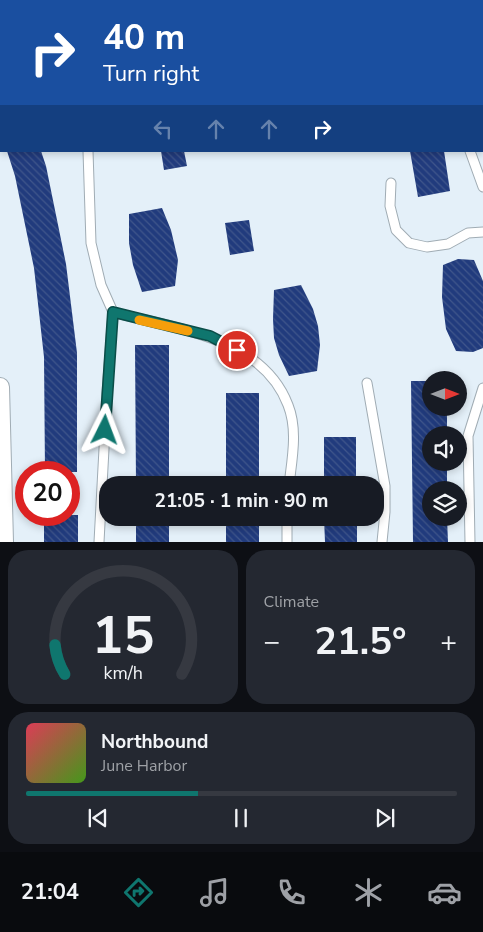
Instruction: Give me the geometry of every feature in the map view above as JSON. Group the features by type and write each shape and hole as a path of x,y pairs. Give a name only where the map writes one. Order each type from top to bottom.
{"street":[{"path":"0,387 4,542"}],"lane":[{"path":"88,152 91,243 101,285 113,312 99,542"},
{"path":"470,152 483,186"},
{"path":"391,183 390,206 396,230 409,243 427,247 448,244 468,233 483,232"},
{"path":"113,312 210,336 250,356 277,384 289,406 294,438 290,476"},
{"path":"366,383 384,486 385,512 382,542"},
{"path":"470,542 468,436 483,388"},
{"path":"286,526 287,542"}],"building":[{"path":"7,152 41,152 46,166 66,264 77,353 77,461 45,461 44,357 34,268 15,176"},
{"path":"161,152 184,152 187,166 164,170"},
{"path":"410,152 444,152 450,191 418,197"},
{"path":"162,208 171,230 178,260 175,286 142,292 133,265 129,243 129,214"},
{"path":"249,220 254,251 230,255 225,223"},
{"path":"458,259 474,260 483,281 483,348 473,352 456,351 446,329 442,297 443,265"},
{"path":"301,285 313,309 318,326 320,345 317,371 289,376 279,355 274,338 274,290"},
{"path":"135,345 169,345 169,476 136,476"},
{"path":"411,381 422,381 422,416 447,416 447,426 422,426 422,471 447,471 447,481 422,481 422,526 447,526 448,542 413,542"},
{"path":"226,393 259,393 259,476 226,476"},
{"path":"324,437 356,437 356,476 324,476"},
{"path":"44,526 78,526 78,542 44,542"},
{"path":"136,526 169,526 169,542 136,542"},
{"path":"226,526 259,526 259,542 226,542"},
{"path":"324,526 357,526 357,542 325,542"}],"slow traffic":[{"path":"139,320 188,331"}],"route":[{"path":"105,430 113,312 150,323 210,336 237,350"}]}
